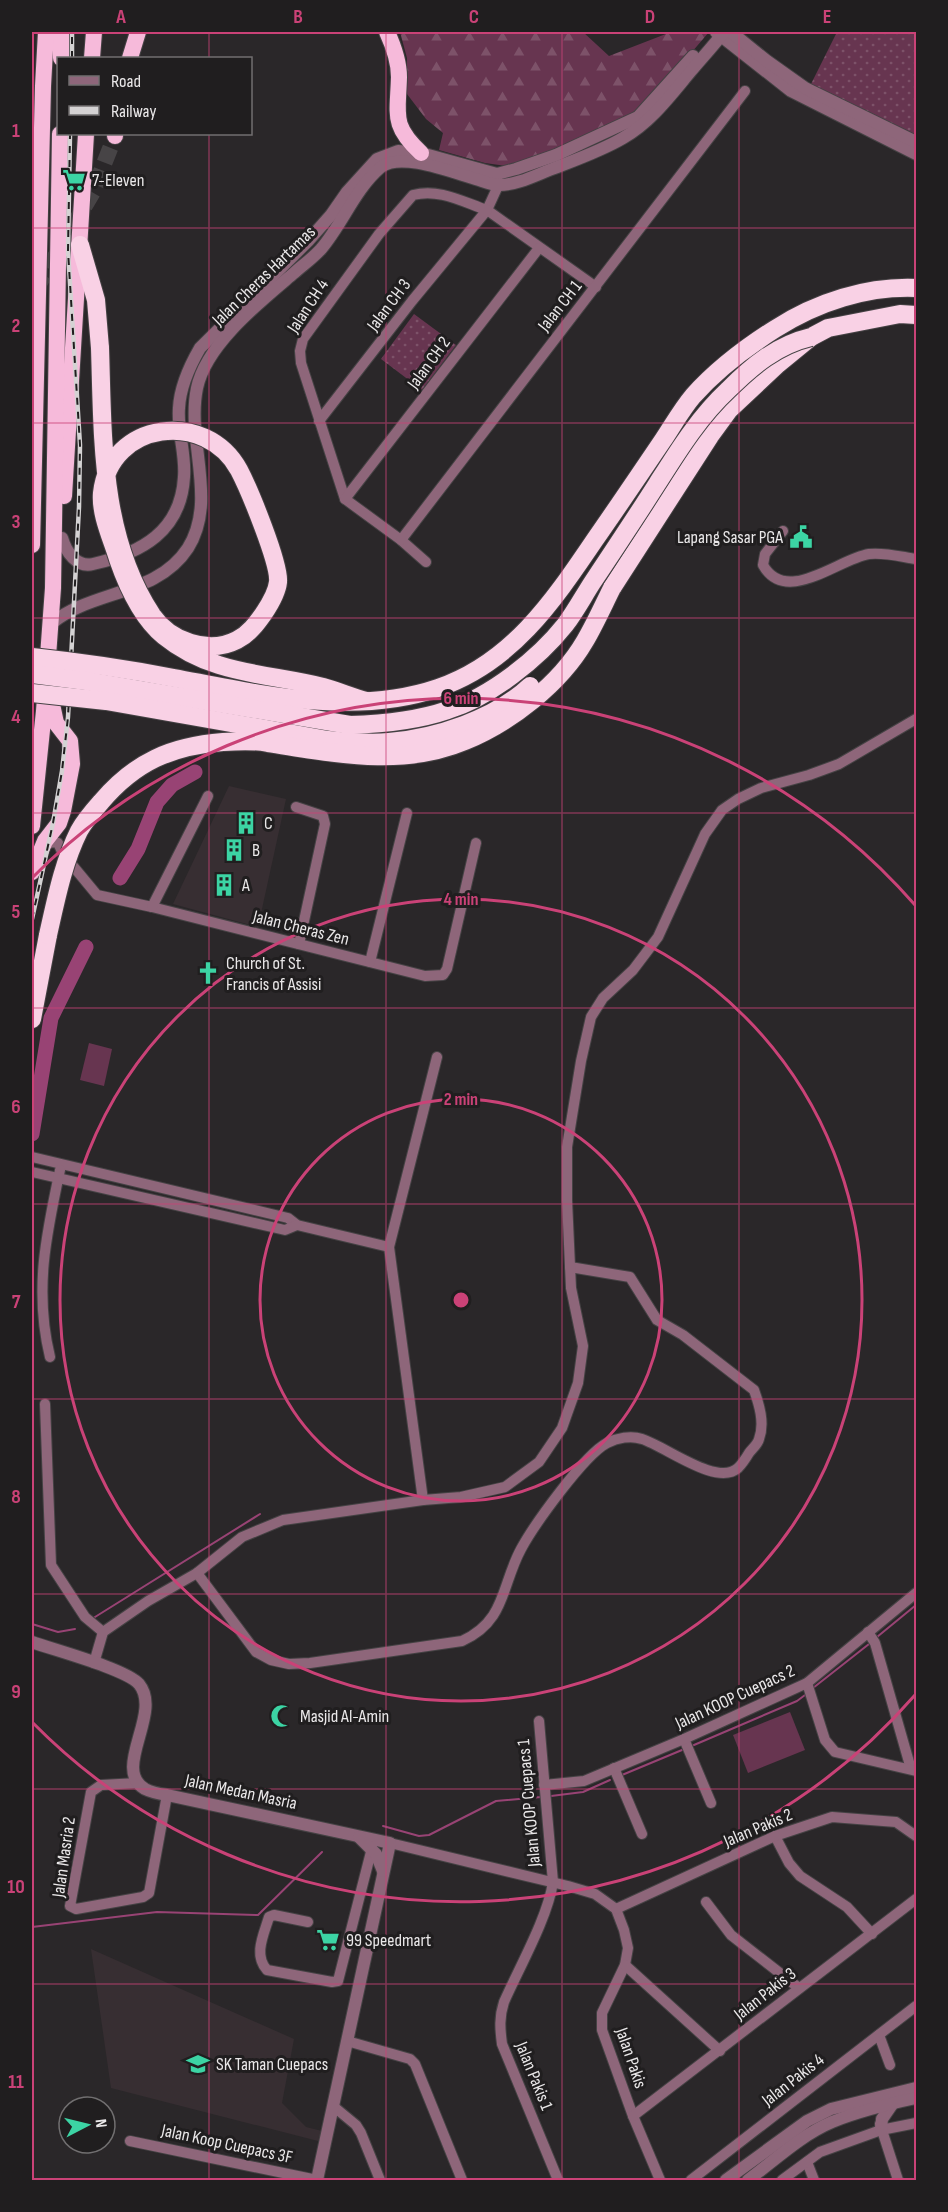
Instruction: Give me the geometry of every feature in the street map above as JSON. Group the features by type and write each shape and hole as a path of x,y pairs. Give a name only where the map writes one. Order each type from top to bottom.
{"highway":[{"path":"32,545 33,418 46,32"},
{"path":"61,32 61,57"},
{"path":"81,57 83,32"},
{"path":"92,57 94,32"},
{"path":"130,57 138,32"},
{"path":"387,32 399,75 396,100 398,122 407,139 421,153"},
{"path":"32,826 35,806 39,675 52,623 60,135"},
{"path":"77,135 83,174"},
{"path":"53,588 61,562 86,135"},
{"path":"80,245 96,300 100,348 105,471 106,481 107,491 130,574 153,617 167,632 190,644 220,646 238,640 255,626 274,596 278,582 275,562 238,470 219,446 201,436 170,430 135,439 111,462 108,470 105,477 103,509 121,567 134,597 163,635 221,667 323,687 366,701"},
{"path":"32,657 137,671 247,692 315,700 366,701 401,698 438,688 480,669 514,644 541,614 566,582 692,397 726,363 755,341 797,315 838,299 891,287 916,288"},
{"path":"32,693 106,701 328,740 354,742 398,740 458,726 503,706 525,691 575,641 729,410 778,364 811,337 828,328 900,314 916,315"},
{"path":"39,675 350,725 386,723 450,710 513,675 564,626 687,437 714,403 750,368 771,353 791,342 811,337"},
{"path":"32,1019 48,934 71,848 81,828 117,782 145,763 176,749 206,743 265,742 360,757 395,756 464,742 515,714 537,697 584,642 612,588"},
{"path":"32,872 41,848 59,823 72,764 70,741 56,723 39,675"}],"street":[{"name":"Jalan Cheras Hartamas","path":"52,623 78,608 129,590 157,577 177,561 187,548 197,531 201,513 199,464 194,432 197,387 206,366 218,346 261,302 320,251 354,198 383,166 401,160 497,180 521,181 622,139 656,113 721,32"},
{"path":"721,32 750,47"},
{"path":"721,32 764,65 909,143 916,153"},
{"path":"744,32 750,47 764,65"},
{"name":"Jalan CH 1","path":"401,540 745,92"},
{"name":"Jalan Cheras Hartamas","path":"62,538 65,547 75,560 88,565 109,561 140,548 159,535 175,516 184,476 178,409 189,367 200,348 308,241 377,159 398,151 421,153 497,180"},
{"name":"Jalan CH 3","path":"319,421 412,301 487,210 497,180"},
{"name":"Jalan CH 4","path":"345,499 301,363 300,351 303,339 379,234 407,200 423,192 441,194 487,210 596,287"},
{"name":"Jalan CH 2","path":"345,499 539,248"},
{"path":"267,280 276,282 303,265"},
{"path":"345,499 401,540 426,562"},
{"path":"783,531 765,554 764,565 773,579 781,581 794,582 812,577 870,554 916,559"},
{"path":"94,1663 103,1632 148,1601 198,1573 242,1537 283,1520 460,1497 505,1487 538,1462 562,1428 578,1383 583,1346 571,1288 567,1147 581,1061 591,1017 603,998 633,969 658,938 705,834 722,810 761,788 839,764 916,719"},
{"path":"152,907 208,796"},
{"path":"296,807 323,816 325,824 299,944"},
{"path":"63,811 58,832 63,854"},
{"path":"370,962 407,813"},
{"path":"41,848 55,842 61,847 63,854"},
{"name":"Jalan Cheras Zen","path":"63,854 97,895 424,976 443,975 447,969 476,843"},
{"path":"423,1500 389,1247 437,1057"},
{"path":"32,1157 288,1218 297,1225 389,1247"},
{"path":"50,1357 41,1308 42,1273 46,1236 62,1165"},
{"path":"32,1172 285,1230 297,1225"},
{"path":"198,1573 256,1652 271,1660 289,1664 310,1663 462,1641 478,1634 491,1619 506,1590 520,1550 548,1507 604,1444 616,1439 640,1438 713,1473 731,1472 737,1469 759,1439 761,1424 754,1389 683,1335 657,1320 630,1277 570,1267"},
{"path":"45,1404 51,1565 57,1578 85,1617 103,1632"},
{"name":"Jalan KOOP Cuepacs 2","path":"544,1785 585,1780 684,1739 807,1683 916,1593"},
{"path":"807,1683 825,1740 835,1752 914,1770 875,1643 868,1632"},
{"path":"32,1642 128,1676 138,1683 144,1691 146,1701 146,1713 133,1760 138,1783"},
{"name":"Jalan KOOP Cuepacs 1","path":"538,1721 553,1882"},
{"path":"684,1739 711,1803"},
{"path":"614,1768 642,1834"},
{"name":"Jalan Medan Masria","path":"138,1783 144,1789 167,1795 354,1834 553,1882"},
{"name":"Jalan Masria 2","path":"138,1783 101,1785 91,1792 70,1906 76,1909 143,1897 149,1893 167,1795"},
{"name":"Jalan Pakis 2","path":"616,1909 776,1836 832,1816 896,1822 916,1836"},
{"path":"354,1834 372,1848 380,1861 383,1872"},
{"path":"776,1836 789,1863 800,1876 847,1907 872,1934"},
{"path":"317,2180 390,1843"},
{"path":"308,1922 274,1915 269,1917 259,1949 261,1964 267,1970 332,1982 338,1981 372,1848"},
{"path":"553,1882 595,1894 616,1909"},
{"name":"Jalan Pakis 1","path":"553,1882 552,1893 542,1919 504,2002 500,2013 500,2027 502,2044 558,2181"},
{"name":"Jalan Pakis 3","path":"633,2116 916,1899"},
{"path":"706,1902 731,1935 799,1988"},
{"name":"Jalan Pakis","path":"616,1909 628,1948 625,1965 602,2013 602,2030 633,2116 660,2181"},
{"path":"625,1965 720,2050"},
{"name":"Jalan Pakis 4","path":"690,2181 916,2006"},
{"path":"879,2035 890,2065"},
{"path":"347,2041 410,2059 415,2064 462,2181"},
{"path":"726,2181 807,2121 831,2109 874,2102 916,2088"},
{"path":"748,2181 794,2145 830,2123 860,2113 874,2102 893,2103 916,2098"},
{"path":"874,2102 898,2181"},
{"path":"881,2130 882,2119 893,2103"},
{"path":"333,2106 356,2125 380,2181"},
{"path":"860,2113 867,2114 876,2121 881,2130"},
{"path":"782,2181 820,2152 881,2130 916,2123"},
{"name":"Jalan Koop Cuepacs 3F","path":"130,2141 317,2180"},
{"path":"807,2162 814,2181"}],"shaded area":[{"path":"229,786 286,799 258,927 173,904"},
{"name":"SK Taman Cuepacs","path":"91,1949 294,2039 282,2103 306,2127 322,2131 318,2141 111,2088"}],"green space":[{"path":"400,32 583,32 609,56 671,32 709,32 650,101 617,123 513,167 485,163 439,150 443,133 426,119 407,94 407,58"},
{"path":"837,32 916,32 916,136 811,84"},
{"path":"414,314 456,345 422,390 381,359"},
{"path":"89,1043 112,1049 104,1086 80,1080"},
{"path":"790,1712 805,1750 748,1773 733,1735"}],"waterway":[{"path":"120,878 138,849 157,802 172,785 195,772"},
{"path":"32,1134 51,1018 86,947"},
{"path":"95,1617 260,1514"},
{"path":"877,1637 916,1605"},
{"path":"32,1624 58,1632 75,1629"},
{"path":"813,1688 869,1644"},
{"path":"694,1745 797,1701 805,1695"},
{"path":"622,1775 682,1750"},
{"path":"551,1796 583,1792 610,1780"},
{"path":"383,1826 419,1836 429,1835 496,1801 541,1797"},
{"path":"32,1927 157,1912 258,1915 322,1852"}],"tunnel":[{"path":"36,289 93,192 115,136"}],"railway":[{"path":"72,32 72,57"},
{"path":"32,919 62,771 68,717 79,507 80,445 68,251 70,135"}],"place":[{"name":"7-Eleven","path":"74,180"},
{"name":"Lapang Sasar PGA","path":"801,537"},
{"name":"C","path":"246,823"},
{"name":"B","path":"234,850"},
{"name":"A","path":"224,885"},
{"name":"Church of St. Francis of Assisi","path":"208,973"},
{"name":"Masjid Al-Amin","path":"282,1716"},
{"name":"99 Speedmart","path":"328,1940"},
{"name":"SK Taman Cuepacs","path":"198,2064"}]}
